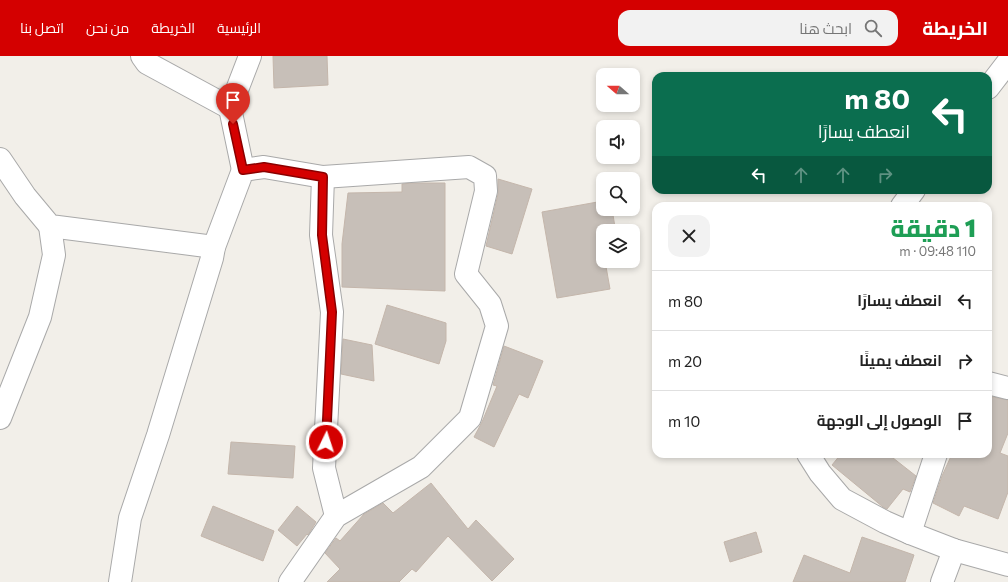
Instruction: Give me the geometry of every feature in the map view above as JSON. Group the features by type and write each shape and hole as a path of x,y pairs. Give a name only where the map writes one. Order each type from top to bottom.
{"street":[{"path":"142,56 147,63 230,108"},
{"path":"120,582 130,518 167,406 212,258 214,247 243,170 230,108 250,56"},
{"path":"992,83 1008,62"},
{"path":"0,158 25,196 50,226 54,255 40,317 0,418"},
{"path":"243,170 264,167 323,177 468,167 485,176 486,191 466,274 490,304 497,326 470,418 421,467 336,516 290,582"},
{"path":"323,177 322,235 332,312 324,468 336,516"},
{"path":"50,226 214,247"},
{"path":"992,384 1008,388"},
{"path":"811,458 820,473 842,499 885,522 954,550 1008,565"},
{"path":"910,532 935,458"},
{"path":"942,582 954,550"}],"building":[{"path":"273,56 327,56 328,85 274,88"},
{"path":"498,179 532,189 512,254 486,246 498,194"},
{"path":"445,183 445,291 342,287 342,244 348,193 402,192 402,184"},
{"path":"596,202 596,216 613,216 614,224 596,224 596,268 606,268 610,289 557,298 542,212"},
{"path":"387,305 446,323 446,341 439,364 375,344"},
{"path":"343,339 372,345 374,381 341,374"},
{"path":"504,346 543,361 528,398 519,394 494,447 474,437 497,386 493,385"},
{"path":"992,397 1008,400 1008,433 1000,453 1008,456 1008,492 998,519 964,506 959,516 933,503 942,476 950,458 992,458"},
{"path":"231,442 295,446 293,478 228,474"},
{"path":"838,458 893,458 916,476 910,492 903,489 887,509 832,465"},
{"path":"431,483 468,529 476,520 514,559 492,581 448,536 416,572 412,569 399,582 327,582 340,569 325,553 336,538 340,541 364,514 383,503 393,513"},
{"path":"213,506 274,531 263,561 201,536"},
{"path":"297,506 316,522 308,535 307,534 297,546 278,530"},
{"path":"756,532 762,552 730,562 724,542"},
{"path":"862,537 914,555 905,582 793,582 804,555 850,573"}],"route":[{"path":"233,124 243,170 264,167 323,177 322,235 332,312 326,442"}]}
